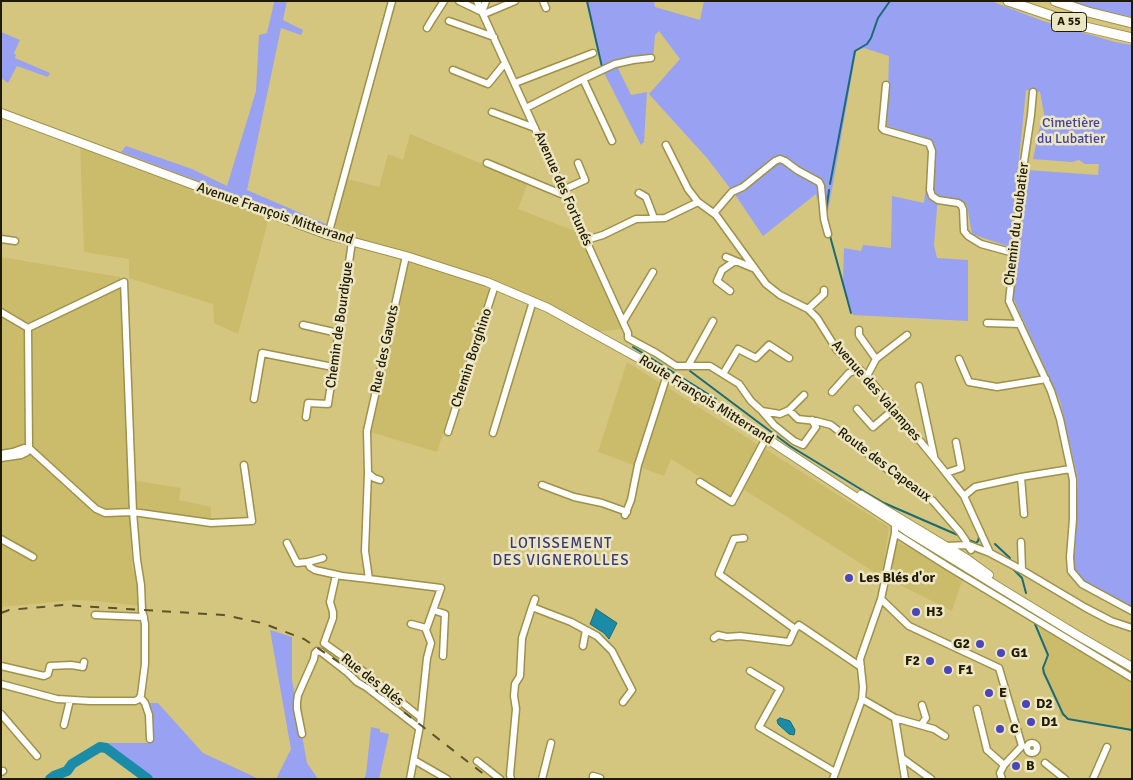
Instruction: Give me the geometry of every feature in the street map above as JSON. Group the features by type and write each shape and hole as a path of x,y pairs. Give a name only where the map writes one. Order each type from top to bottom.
{"highway":[{"name":"A 55","path":"1055,1 1088,12 1132,23"},
{"name":"A 55","path":"1009,2 1085,27 1132,38"}],"main road":[{"name":"Avenue François Mitterrand","path":"1,113 328,236 406,256 495,285 548,308 603,337"},
{"name":"Route François Mitterrand","path":"603,337 667,375 808,465"},
{"path":"808,465 906,530 1076,635 1132,667"},
{"path":"808,465 881,506 959,554 986,574 1132,661"}],"street":[{"path":"328,236 392,1"},
{"path":"427,28 444,1"},
{"path":"459,1 483,13 516,1"},
{"name":"Avenue des Fortunés","path":"477,1 628,333 628,338 676,366 688,366"},
{"path":"483,13 486,1"},
{"path":"449,21 494,37"},
{"path":"515,83 593,53"},
{"path":"526,108 615,64 651,58"},
{"path":"453,70 488,84 506,62"},
{"path":"583,79 612,141"},
{"path":"886,85 882,128 930,143 932,151 930,190 932,196 938,200 961,205 964,212 964,230 968,236 980,244 1014,254"},
{"name":"Chemin du Loubatier","path":"1032,92 1033,103 1024,162 1009,301 1051,391 1060,419 1073,480 1073,519 1070,557 1072,571 1082,584 1132,612"},
{"path":"492,112 535,128"},
{"name":"Avenue des Valampes","path":"666,145 688,189 698,202 716,215 766,284 780,295 808,309 817,318 837,350 867,376 946,472 964,496 990,553"},
{"path":"714,213 732,192 743,187 775,161 780,160 785,161 819,182 828,234"},
{"path":"487,163 565,193 585,180 578,163"},
{"path":"639,193 646,198 654,218"},
{"path":"586,240 603,235 636,219 665,218 698,202"},
{"path":"1,239 15,241"},
{"name":"Chemin de Bourdigue","path":"306,417 308,403 328,404 352,242"},
{"name":"Rue des Gavots","path":"369,579 365,551 368,473 367,430 406,256"},
{"path":"726,257 754,268"},
{"path":"730,291 717,281 722,270 735,261"},
{"path":"623,322 653,272"},
{"path":"1,684 54,699 135,701 140,697 145,664 146,624 137,560 133,512 124,282 28,328"},
{"name":"Chemin Borghino","path":"448,432 495,285"},
{"path":"808,309 824,294 824,290"},
{"path":"493,433 532,301"},
{"path":"1,312 28,328"},
{"path":"713,321 688,366 710,366 739,384 751,401 774,425 803,445 816,427 812,420"},
{"path":"987,323 1020,324"},
{"path":"303,325 338,333"},
{"path":"1,458 21,455 27,452 29,448 28,328"},
{"path":"859,330 859,335 876,359"},
{"path":"867,376 876,359 906,335"},
{"path":"723,374 738,349 756,358 769,345 789,358"},
{"path":"254,398 262,353 334,367"},
{"path":"959,359 969,382 997,387 1046,380"},
{"path":"832,392 849,373 859,369"},
{"path":"542,485 574,497 602,503 626,513 631,500 638,464 667,375"},
{"name":"Avenue des Valampes","path":"919,386 934,458"},
{"path":"789,410 804,395"},
{"path":"857,410 873,427 894,409"},
{"name":"Route des Capeaux","path":"762,411 780,414 789,410 798,419 812,420 831,425 892,473 933,501 972,548"},
{"path":"700,482 732,502 766,438"},
{"path":"946,472 962,468 956,442"},
{"path":"1,454 29,448 96,509 105,513 133,512 211,523 252,521 244,465"},
{"path":"964,496 975,487 1070,469"},
{"path":"368,473 380,480"},
{"path":"1021,477 1024,514"},
{"path":"750,671 780,689 759,728 834,775 862,699 863,687 860,659 881,599 895,533 895,523"},
{"path":"895,533 906,530 913,532 952,555 972,548"},
{"path":"895,533 1132,678"},
{"path":"744,538 734,539 720,574 795,629"},
{"path":"1,539 33,557"},
{"path":"1021,542 1022,570"},
{"path":"287,543 296,562 299,564 322,558"},
{"path":"945,546 972,548 990,553 1086,608 1111,621 1132,628"},
{"path":"308,562 312,568 336,575 369,579"},
{"name":"Rue des Blés","path":"336,575 330,602 333,618 324,643 359,668 420,717"},
{"name":"Rue des Blés","path":"369,579 440,588 426,628 431,643 427,658 419,728 410,779"},
{"path":"511,779 516,709 515,684 520,676 522,638 535,599"},
{"path":"881,599 909,626 999,668 1026,747 1004,765 1000,773 1002,779"},
{"path":"532,607 571,622 597,636 612,651 632,690 622,702"},
{"path":"433,610 446,614 443,656"},
{"path":"95,615 144,617"},
{"path":"411,624 426,628"},
{"path":"714,638 718,635 740,636 789,642 799,625 861,667"},
{"path":"583,646 586,630"},
{"name":"Rue des Blés","path":"302,734 296,702 316,652 321,652 357,682 419,728"},
{"path":"1,666 44,676 48,674 49,667 52,666 84,668"},
{"path":"352,677 359,668"},
{"path":"140,697 145,703 149,715 150,739"},
{"path":"862,699 895,718 934,729 945,736"},
{"path":"64,725 70,700"},
{"path":"921,725 926,718 922,705"},
{"path":"977,709 987,750 1004,765"},
{"path":"1,714 37,756"},
{"path":"895,718 906,779"},
{"path":"542,779 552,742"},
{"path":"1093,779 1107,747"},
{"path":"902,758 931,779"},
{"path":"414,760 446,779"},
{"path":"477,761 500,779"},
{"path":"1045,763 1065,779"}],"shaded area":[{"path":"410,134 528,183 518,209 580,233 624,329 592,332 493,284 437,452 367,431 406,257 328,235 344,178 379,187 388,154 403,160"},
{"path":"80,142 270,214 238,334 214,323 213,304 129,278 129,259 84,252"},
{"path":"1,257 120,277 126,436 130,480 181,488 179,500 211,507 211,523 141,513 130,523 132,568 137,577 141,606 75,600 1,607"},
{"path":"627,362 889,527 882,577 743,489 731,496 671,459 664,476 598,452"},
{"path":"899,543 963,578 952,611 890,580 896,545"},
{"path":"596,609 617,623 609,639 604,633 590,624"},
{"path":"1039,627 1132,681 1132,732 1059,716 1060,707 1053,690 1042,674 1042,668 1048,654"},
{"path":"780,718 790,721 795,730 794,735 789,734 778,724 777,720"}],"green space":[{"path":"273,1 287,1 283,20 303,30 301,35 281,28 247,190 326,224 328,230 121,152 126,146 192,169 227,186 256,91 259,35 267,33"},
{"name":"Cimetière du Lubatier","path":"586,1 654,1 655,7 700,20 704,1 991,1 1043,21 1115,42 1132,45 1132,609 1082,580 1075,572 1073,560 1078,480 1060,401 1011,293 1027,170 1098,175 1099,164 1085,164 1079,160 1072,162 1033,159 1040,126 1045,119 1040,92 1026,90 1010,247 972,234 967,205 938,196 934,245 937,258 968,260 968,321 853,315 843,284 844,248 861,251 863,245 891,248 892,196 924,203 932,140 887,126 889,56 864,48 856,51 827,215 826,236 816,194 763,236 707,158 649,94 680,59 659,31 655,35 653,60 618,68 631,95 647,92 644,142 641,145 603,71"},
{"path":"1069,1 1132,1 1132,17 1082,6"},
{"path":"1,32 20,40 14,53 16,55 15,58 50,73 48,77 17,66 8,83 1,78"},
{"path":"270,630 292,637 292,680 307,763 318,779 276,779 291,749"},
{"path":"149,703 158,703 203,753 259,779 142,779 101,750 100,743 152,743 153,715"},
{"path":"371,727 389,734 379,779 364,779"}],"waterway":[{"path":"587,1 602,67"},
{"path":"830,184 855,51 867,44 878,18 890,1"},
{"path":"826,212 829,190"},
{"path":"830,236 851,313"},
{"path":"633,347 716,399"},
{"path":"690,371 790,446 884,503 960,536"},
{"path":"969,540 976,543 979,537"},
{"path":"995,544 1010,558"},
{"path":"1012,568 1022,578 1026,593"},
{"path":"1035,624 1048,655 1043,668 1044,673 1063,714 1068,719 1132,730"},
{"path":"50,779 67,771 72,764 100,747 106,748 148,779"}],"railway":[{"path":"1,613 9,610 63,605 224,615 262,623 304,639 346,667 490,779"}],"place":[{"name":"Les Blés d'or","path":"849,578"},
{"name":"H3","path":"916,612"},
{"name":"G2","path":"980,644"},
{"name":"G1","path":"1001,653"},
{"name":"F2","path":"930,661"},
{"name":"F1","path":"948,670"},
{"name":"E","path":"989,693"},
{"name":"D2","path":"1026,704"},
{"name":"D1","path":"1031,722"},
{"name":"C","path":"1000,729"},
{"name":"B","path":"1016,766"}],"district":[{"name":"LOTISSEMENT DES VIGNEROLLES","path":"561,552"}]}
